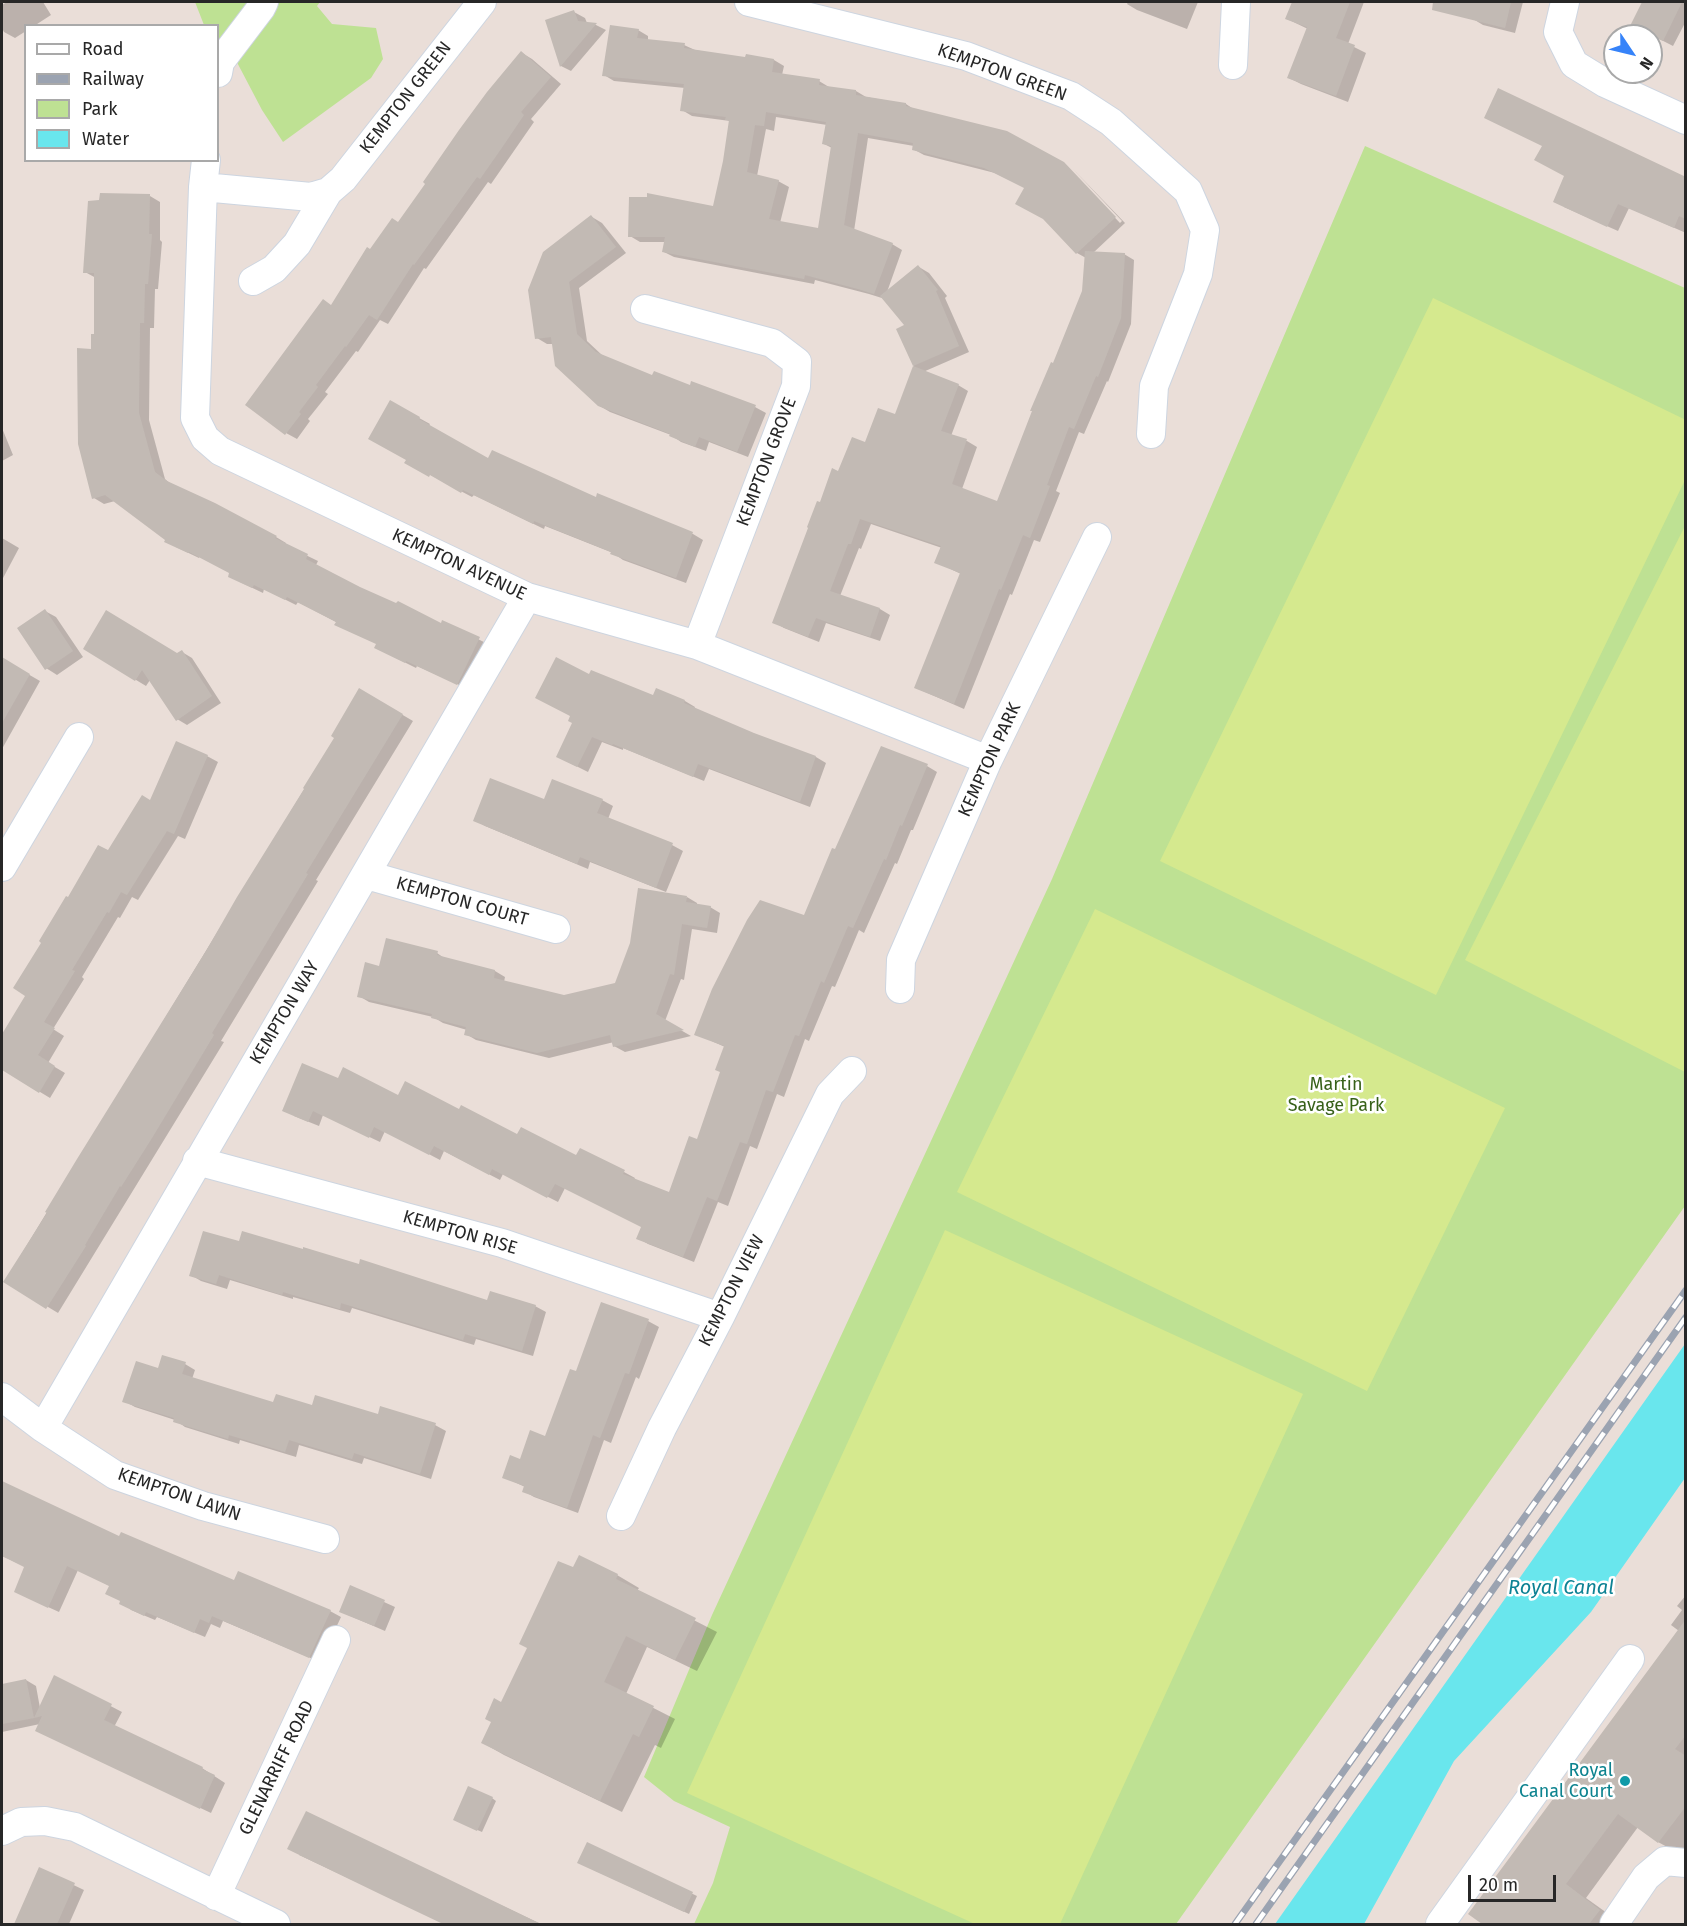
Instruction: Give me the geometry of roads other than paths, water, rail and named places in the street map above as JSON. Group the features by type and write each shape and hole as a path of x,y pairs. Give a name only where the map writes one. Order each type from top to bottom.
{"street":[{"path":"219,68 220,62 264,2"},
{"name":"KEMPTON GREEN","path":"253,281 274,269 297,244 328,192 343,179 482,2"},
{"name":"KEMPTON GREEN","path":"749,2 966,56 1071,96 1111,122 1188,190 1205,230 1198,274 1154,386 1151,434"},
{"path":"1233,65 1236,2"},
{"path":"1565,2 1558,32 1574,64 1605,83 1686,120"},
{"path":"205,174 311,197 328,192"},
{"name":"KEMPTON AVENUE","path":"205,174 195,418 205,438 220,452 527,597 697,645 988,760"},
{"name":"KEMPTON GROVE","path":"645,309 772,344 797,362 796,386 697,645"},
{"name":"KEMPTON PARK","path":"900,988 901,960 988,760 1097,537"},
{"name":"KEMPTON WAY","path":"43,1428 527,597"},
{"path":"2,867 79,737"},
{"name":"KEMPTON COURT","path":"367,875 556,929"},
{"name":"KEMPTON VIEW","path":"621,1516 662,1428 720,1317 830,1094 852,1071"},
{"name":"KEMPTON RISE","path":"197,1161 502,1243 720,1317"},
{"name":"KEMPTON LAWN","path":"2,1397 43,1428 115,1475 203,1506 325,1539"},
{"name":"GLENARRIFF ROAD","path":"216,1896 336,1640"},
{"path":"1440,1924 1630,1659"},
{"path":"2,1831 21,1822 45,1821 75,1827 276,1924"},
{"path":"1614,1924 1646,1877 1665,1861 1686,1863"}],"water":[{"name":"Royal Canal","path":"1685,1344 1685,1478 1591,1612 1454,1761 1364,1924 1275,1924"}],"railway":[{"path":"1235,1924 1686,1290"},
{"path":"1256,1924 1686,1317"}],"place":[{"name":"Royal Canal Court","path":"1625,1781"}],"park label":[{"name":"Martin Savage Park","path":"1336,1095"}]}
